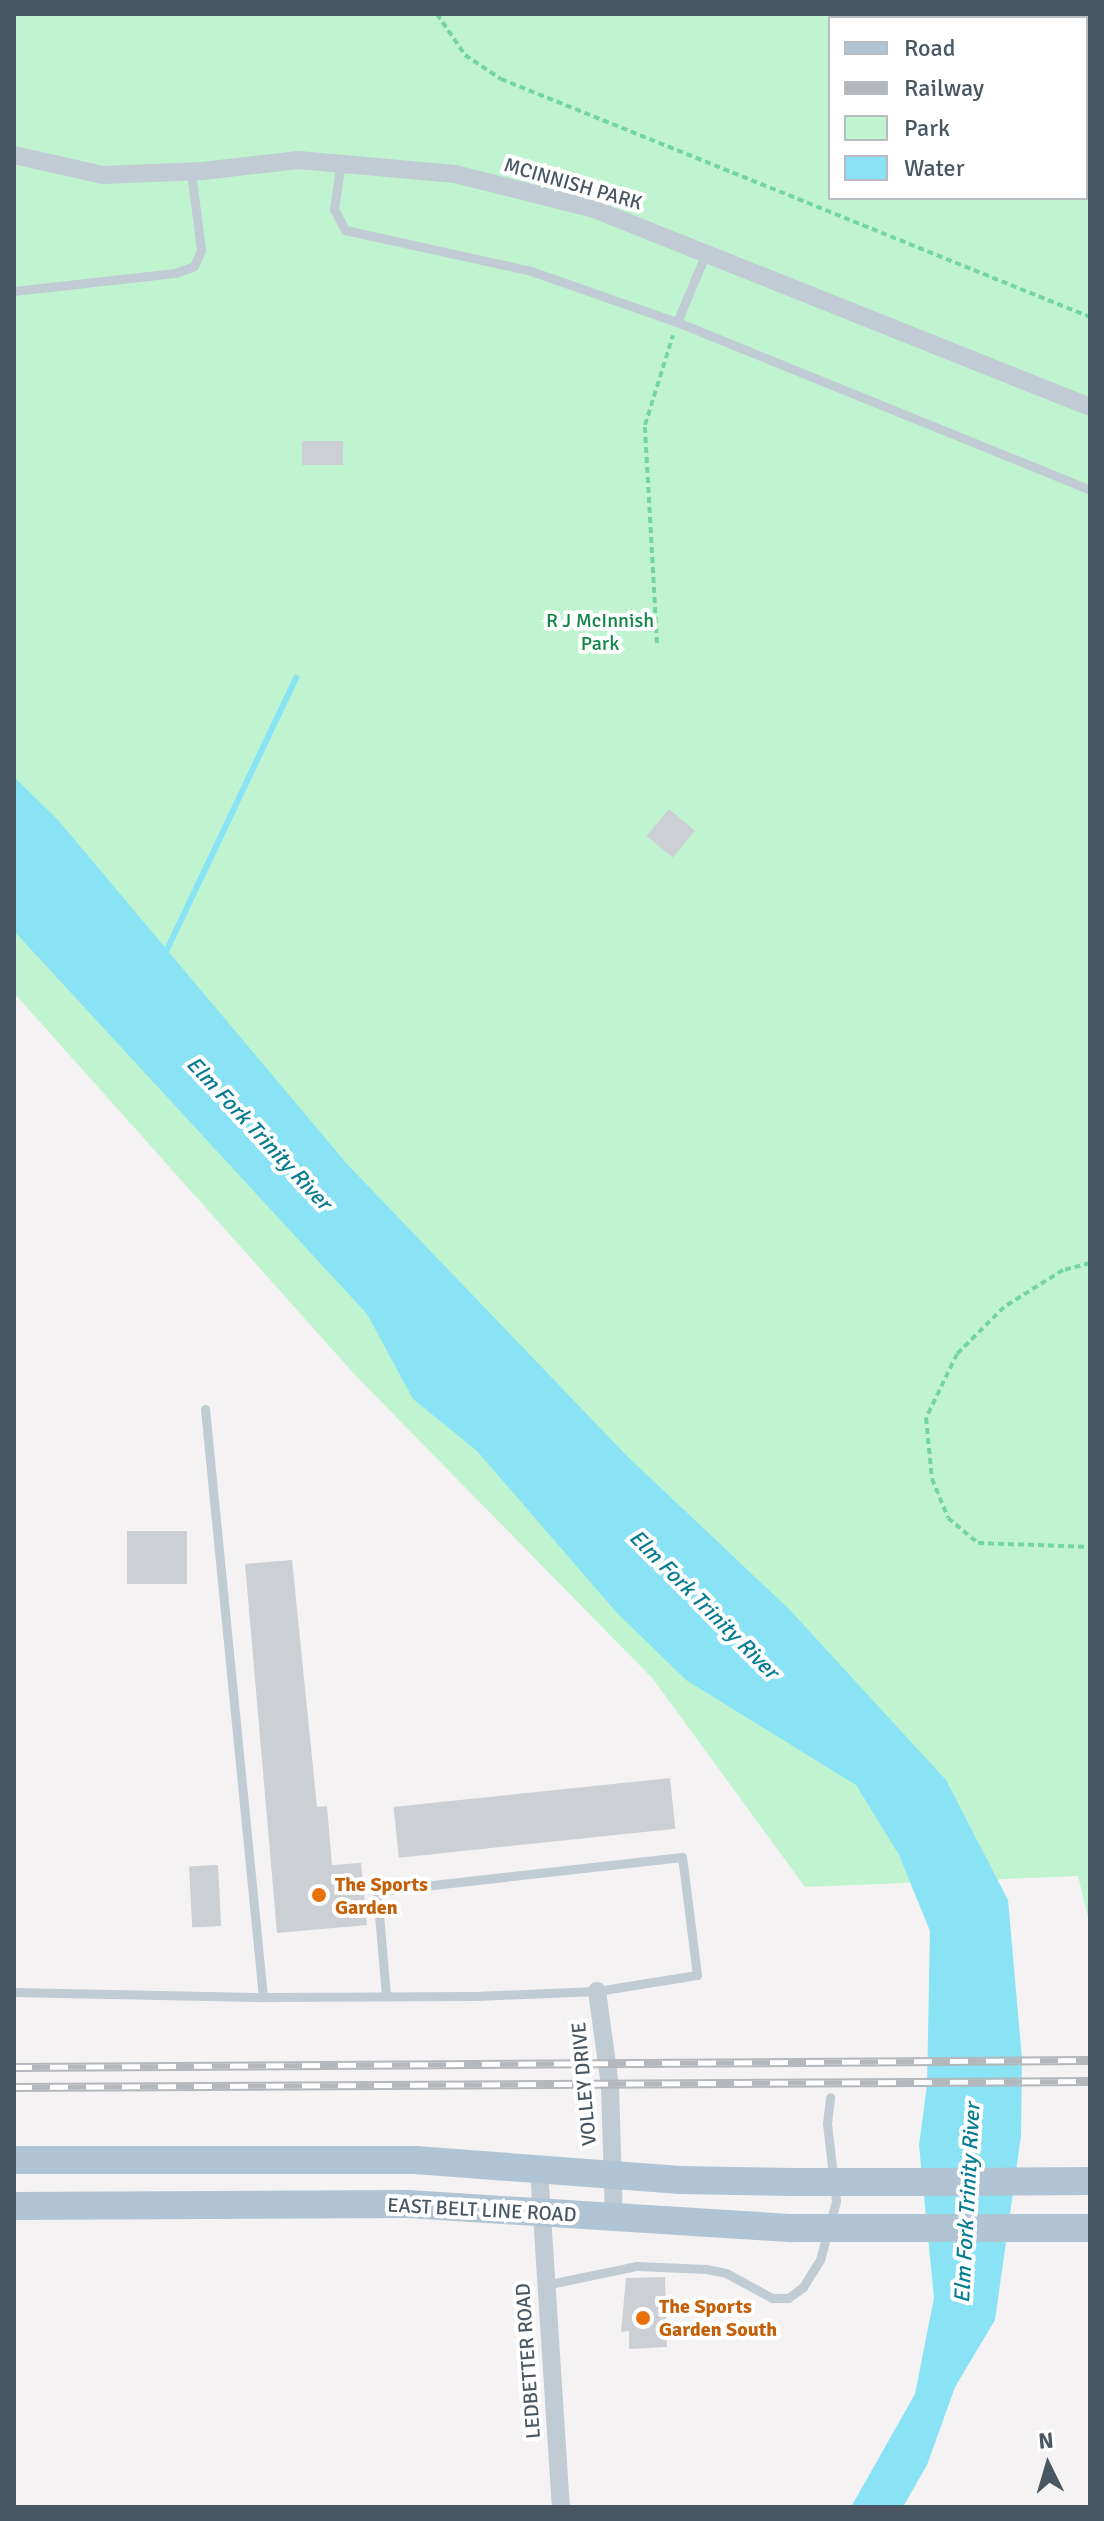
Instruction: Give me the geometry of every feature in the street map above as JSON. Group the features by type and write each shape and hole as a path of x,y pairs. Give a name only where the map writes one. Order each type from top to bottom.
{"main road":[{"path":"14,2160 415,2160 614,2174 793,2182 1084,2181"},
{"name":"EAST BELT LINE ROAD","path":"14,2206 333,2203 540,2211 792,2228 1087,2228"}],"street":[{"name":"MCINNISH PARK","path":"14,155 103,175 191,172 298,160 341,161 455,174 594,209 1090,407"},
{"name":"VOLLEY DRIVE","path":"597,1991 610,2086 614,2218"},
{"name":"LEDBETTER ROAD","path":"539,2169 543,2286 561,2507"}],"lane":[{"path":"341,161 334,209 345,230 531,271 677,322 1090,490"},
{"path":"14,291 194,266 201,250 191,172"},
{"path":"677,322 706,252"},
{"path":"205,1409 263,1997"},
{"path":"14,1992 263,1997 386,1996 597,1991 697,1975 682,1857 377,1891 386,1996"},
{"path":"543,2286 637,2266 706,2269 726,2273 761,2294 788,2298 803,2287 820,2260 836,2201 827,2123 830,2097"}],"path":[{"path":"437,14 465,55 501,79 1090,317"},
{"path":"657,643 645,425 677,322"},
{"path":"1090,1263 1063,1270 1004,1307 957,1354 926,1418 932,1479 948,1518 978,1543 1090,1547"}],"green space":[{"name":"R J McInnish Park","path":"14,14 1090,14 1090,1926 1078,1876 805,1887 653,1679 355,1375 14,993"}],"water":[{"name":"Elm Fork Trinity River","path":"14,777 58,820 347,1164 627,1456 789,1609 946,1780 1008,1900 1022,2059 1021,2136 995,2320 955,2387 927,2465 903,2507 851,2507 915,2394 934,2298 919,2145 927,2085 930,1931 899,1855 856,1785 686,1680 617,1613 477,1451 413,1399 367,1314 14,931"}],"building":[{"path":"302,441 343,441 343,465 302,465"},
{"path":"669,809 695,831 673,858 647,836"},
{"path":"127,1531 187,1531 187,1584 127,1584"},
{"path":"292,1560 317,1807 327,1806 332,1865 361,1863 367,1925 277,1933 245,1564"},
{"path":"670,1778 675,1829 399,1858 394,1807"},
{"path":"218,1865 221,1926 192,1927 189,1867"},
{"name":"The Sports Garden South","path":"665,2277 667,2347 629,2349 629,2331 621,2332 626,2278"}],"waterway":[{"path":"164,956 296,678"}],"railway":[{"path":"14,2067 1090,2060"},
{"path":"14,2087 1090,2081"}],"place":[{"name":"The Sports Garden","path":"319,1895"},
{"name":"The Sports Garden South","path":"643,2318"}]}
